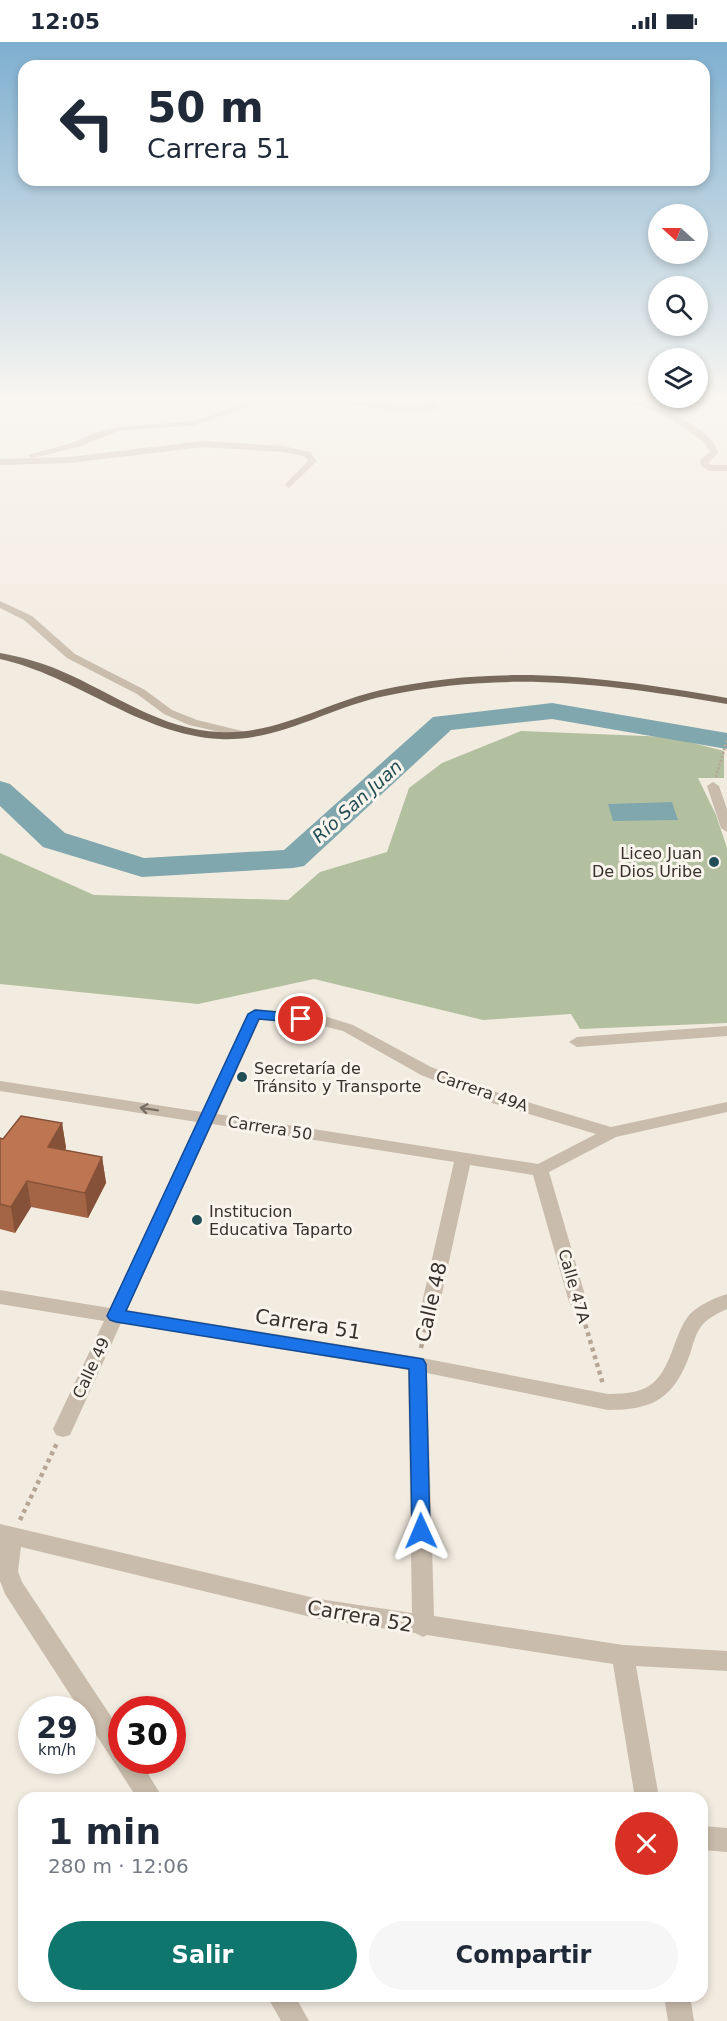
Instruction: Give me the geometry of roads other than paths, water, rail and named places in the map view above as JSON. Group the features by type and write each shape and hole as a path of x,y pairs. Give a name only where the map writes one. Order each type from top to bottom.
{"main road":[{"path":"0,656 13,657 47,669 161,724 199,734 221,736 277,728 380,694 485,677 572,678 634,685 727,701"}],"street":[{"path":"0,604 28,618 71,657 141,692 168,712 194,723 242,734"},
{"path":"713,786 727,828"},
{"name":"Calle 49","path":"63,1429 255,1014"},
{"name":"Carrera 49A","path":"255,1014 324,1021 348,1028 426,1071 498,1099 611,1133"},
{"path":"577,1042 727,1031"},
{"name":"Carrera 50","path":"0,1086 540,1170"},
{"path":"540,1170 611,1133 727,1107"},
{"name":"Calle 48","path":"429,1312 463,1158"},
{"name":"Calle 47A","path":"540,1170 578,1302"},
{"name":"Carrera 51","path":"0,1297 417,1364 608,1402 634,1403 652,1397 667,1381 679,1361 687,1336 698,1317 727,1301"},
{"name":"Calle 48","path":"417,1364 423,1627"},
{"path":"6,1535 7,1570 13,1587 108,1733"},
{"name":"Carrera 52","path":"6,1535 319,1610 623,1655 727,1661"},
{"path":"623,1655 646,1792"},
{"path":"135,1774 147,1792"},
{"path":"708,1838 727,1840"},
{"path":"284,2002 296,2021"},
{"path":"678,2002 681,2021"}],"water":[{"path":"672,802 678,820 613,821 608,804"}],"waterway":[{"name":"Río San Juan","path":"0,790 54,840 142,868 293,859 443,723 552,711 727,741"}],"place":[{"name":"Liceo Juan De Dios Uribe","path":"714,862"},
{"name":"Secretaría de Tránsito y Transporte","path":"242,1077"},
{"name":"Institucion Educativa Taparto","path":"197,1220"}]}
